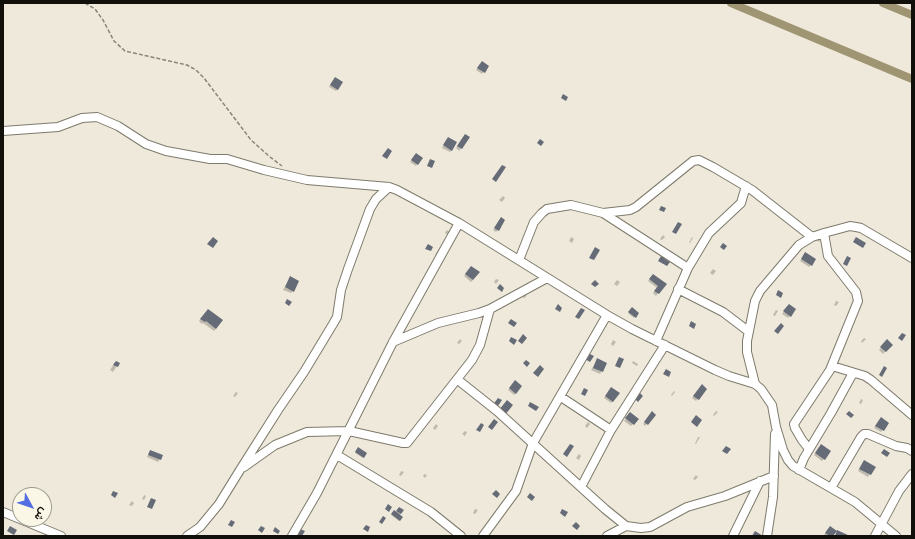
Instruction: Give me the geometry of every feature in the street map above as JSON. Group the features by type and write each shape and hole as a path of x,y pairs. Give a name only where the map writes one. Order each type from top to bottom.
{"street":[{"path":"3,131 52,127 82,118 97,117 118,126 146,144 166,151 210,159 227,159 264,170 307,180 389,187 397,190 459,223 607,315 715,370 754,384 761,389 772,405 776,427 783,450 793,466 855,502 896,536"},
{"path":"603,213 630,210 636,207 693,161 699,160 746,186 812,237"},
{"path":"656,341 688,268 709,233 741,203 746,186"},
{"path":"186,536 200,527 220,504 333,324 336,317 341,290 365,220 376,199 389,187"},
{"path":"519,260 534,222 542,213 547,209 571,205 603,213 688,268"},
{"path":"292,536 337,455 393,342 459,223"},
{"path":"754,384 747,352 747,341 757,295 799,245 824,232 856,226 912,258"},
{"path":"809,449 798,434 794,424 824,381 832,366 858,301 856,292 828,256 824,232"},
{"path":"393,342 438,323 490,309 547,278"},
{"path":"678,289 723,312 748,331"},
{"path":"240,470 275,445 307,432 349,431 407,443 458,380 472,360 480,345 490,309"},
{"path":"483,536 516,491 533,443 561,397 607,315"},
{"path":"581,487 611,430 665,345"},
{"path":"832,366 865,376 877,384 912,415"},
{"path":"799,470 809,449 853,373"},
{"path":"458,380 533,443 605,509 626,526 641,528 650,527 687,507 725,496 774,476"},
{"path":"561,397 611,430"},
{"path":"766,536 773,497 776,427"},
{"path":"831,488 864,434 868,434 912,451"},
{"path":"337,455 431,512 461,536"},
{"path":"874,536 899,491 912,474"},
{"path":"733,536 760,482"},
{"path":"3,512 61,536"},
{"path":"607,536 626,526"}],"path":[{"path":"85,3 95,9 103,20 114,42 125,51 187,65 196,70 204,78 251,140 286,169"}],"building":[{"path":"482,61 489,66 485,73 477,68"},
{"path":"335,77 343,82 338,90 330,85"},
{"path":"563,94 568,97 566,101 561,98"},
{"path":"465,134 470,137 462,149 457,146"},
{"path":"448,137 457,142 452,151 443,145"},
{"path":"540,139 544,142 541,146 537,143"},
{"path":"388,148 392,151 387,159 382,156"},
{"path":"416,153 423,158 418,165 411,160"},
{"path":"430,159 435,161 432,168 427,166"},
{"path":"502,165 506,167 496,182 492,179"},
{"path":"661,206 666,208 664,212 659,210"},
{"path":"501,217 505,220 499,231 494,228"},
{"path":"678,222 682,224 676,234 672,232"},
{"path":"213,237 218,241 213,248 207,244"},
{"path":"856,237 866,243 863,248 853,242"},
{"path":"723,243 727,246 724,250 720,247"},
{"path":"428,244 433,247 431,251 425,249"},
{"path":"595,247 600,250 594,260 589,258"},
{"path":"805,252 816,259 812,266 801,259"},
{"path":"661,256 670,262 667,266 658,261"},
{"path":"847,256 851,258 847,266 843,264"},
{"path":"471,266 480,272 473,280 465,274"},
{"path":"653,274 667,284 659,294 654,291 658,286 649,279"},
{"path":"290,276 299,281 294,292 285,287"},
{"path":"595,280 599,284 595,287 591,284"},
{"path":"500,284 504,288 502,292 497,288"},
{"path":"778,290 783,293 781,298 776,295"},
{"path":"287,299 292,302 289,306 285,303"},
{"path":"558,304 562,308 560,312 555,309"},
{"path":"789,304 796,309 791,317 783,311"},
{"path":"632,307 639,313 636,318 628,312"},
{"path":"581,308 585,310 579,319 575,317"},
{"path":"208,309 223,320 216,329 206,321 205,322 200,319"},
{"path":"511,319 517,323 514,327 508,323"},
{"path":"691,321 696,324 694,329 689,326"},
{"path":"781,323 784,326 778,334 774,331"},
{"path":"902,333 906,335 902,341 898,338"},
{"path":"523,334 527,338 522,344 518,341"},
{"path":"511,337 517,340 514,345 509,341"},
{"path":"887,339 893,345 886,352 880,347"},
{"path":"588,353 594,356 590,362 585,359"},
{"path":"619,357 624,359 620,368 615,366"},
{"path":"597,358 607,363 603,372 593,368"},
{"path":"526,360 530,363 527,367 523,363"},
{"path":"116,361 120,363 118,367 113,365"},
{"path":"540,365 544,369 538,377 533,373"},
{"path":"884,366 887,368 882,377 879,375"},
{"path":"666,369 671,372 669,377 663,374"},
{"path":"515,380 522,386 516,394 509,388"},
{"path":"702,384 707,389 699,400 693,396"},
{"path":"611,387 620,393 613,402 605,396"},
{"path":"584,388 588,390 585,396 581,394"},
{"path":"640,393 643,396 638,402 635,399"},
{"path":"498,398 502,400 496,409 492,406"},
{"path":"507,400 513,405 505,415 499,410"},
{"path":"530,402 539,407 536,411 528,406"},
{"path":"652,411 656,415 648,425 644,422"},
{"path":"849,411 854,415 851,418 846,414"},
{"path":"630,412 639,419 634,425 625,418"},
{"path":"696,415 702,420 697,427 691,422"},
{"path":"881,417 889,423 884,431 875,426"},
{"path":"494,419 498,422 492,430 488,427"},
{"path":"481,423 484,425 480,432 476,430"},
{"path":"570,444 574,446 567,457 563,454"},
{"path":"821,444 831,451 825,460 815,453"},
{"path":"726,446 731,449 727,454 722,451"},
{"path":"358,447 367,453 364,458 355,452"},
{"path":"884,449 890,453 887,457 881,453"},
{"path":"150,450 163,455 161,460 148,455"},
{"path":"864,460 876,467 871,475 859,469"},
{"path":"496,490 500,494 497,498 492,494"},
{"path":"113,491 118,493 115,498 111,495"},
{"path":"530,493 535,497 532,501 527,497"},
{"path":"151,498 156,500 152,509 147,507"},
{"path":"388,504 392,507 389,512 385,509"},
{"path":"399,507 404,510 401,514 396,511"},
{"path":"562,509 568,512 565,517 560,513"},
{"path":"394,510 403,517 400,521 391,514"},
{"path":"383,516 386,518 382,524 379,522"},
{"path":"231,520 235,522 232,527 228,525"},
{"path":"576,522 580,526 577,530 572,526"},
{"path":"366,525 370,527 368,532 363,529"},
{"path":"10,526 17,530 14,535 7,531"},
{"path":"261,526 265,528 262,533 258,530"},
{"path":"830,526 837,531 833,536 825,533"},
{"path":"275,527 280,531 278,534 273,531"},
{"path":"300,529 305,531 302,536 297,534"},
{"path":"837,530 850,536 835,536"},
{"path":"755,531 763,536 752,536"}],"waterway":[{"path":"731,3 912,79"},
{"path":"883,3 912,15"}]}
